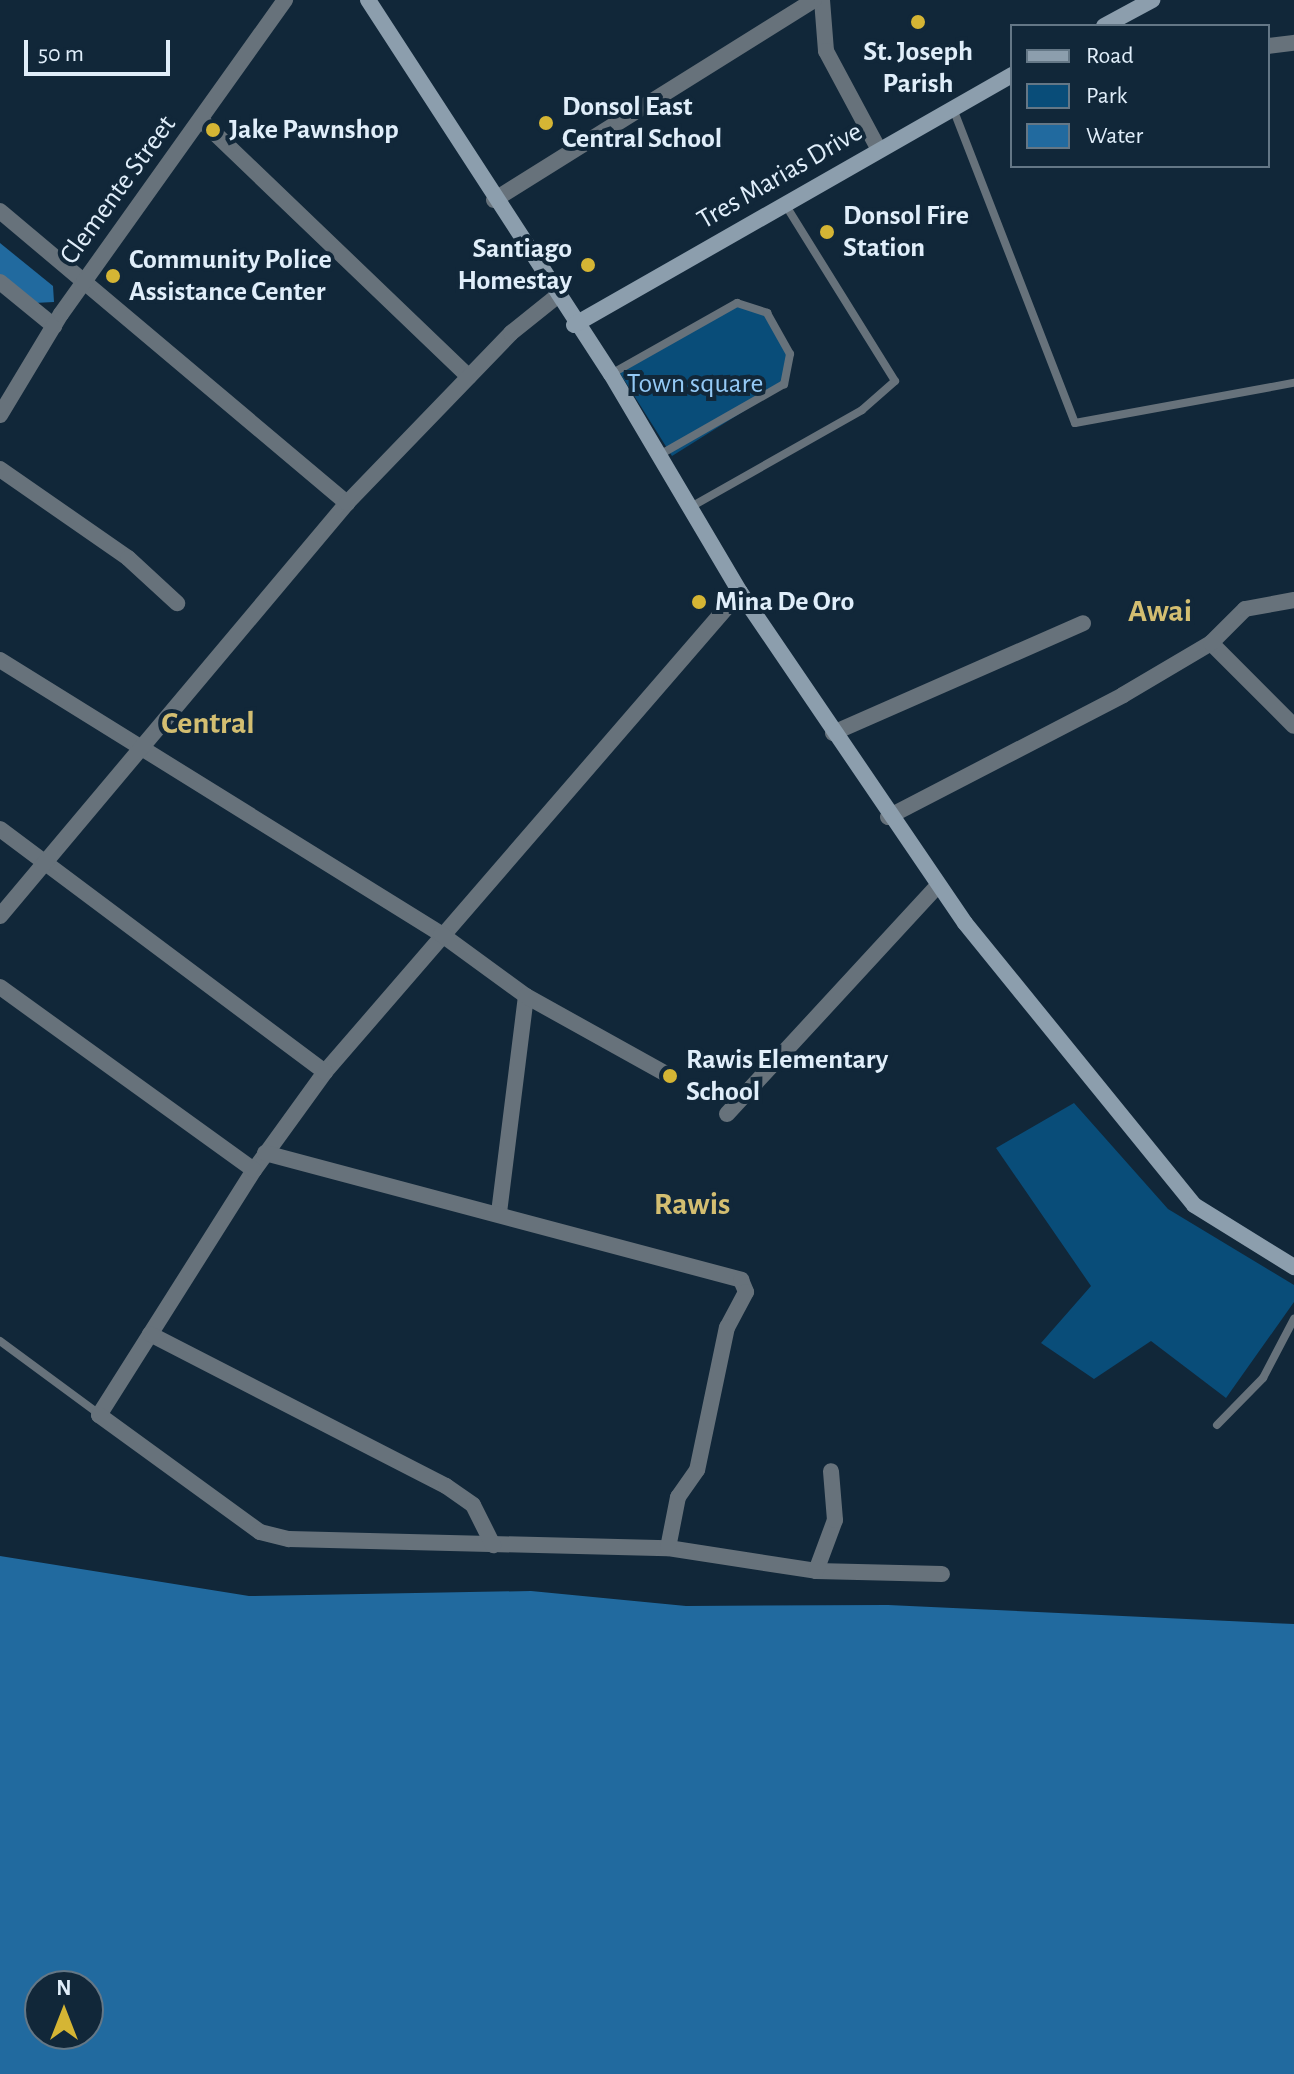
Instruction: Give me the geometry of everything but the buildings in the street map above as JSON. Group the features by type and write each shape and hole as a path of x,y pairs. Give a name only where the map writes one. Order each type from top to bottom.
{"main road":[{"path":"368,0 574,325 611,374 656,457 740,592 885,813 938,885 1194,1205 1294,1267"},
{"path":"1108,24 1152,0"},
{"name":"Tres Marias Drive","path":"574,325 951,106 1010,76"}],"street":[{"name":"Clemente Street","path":"0,415 58,320 285,0"},
{"path":"494,200 814,0"},
{"path":"822,0 826,51 879,150"},
{"path":"1270,46 1294,43"},
{"path":"201,120 469,377"},
{"path":"0,211 82,286 347,503"},
{"path":"0,282 58,320"},
{"path":"0,916 137,748 347,503 469,377 556,297"},
{"path":"0,469 128,558 177,603"},
{"path":"740,592 441,934 325,1072 265,1153 99,1415 260,1532 317,1541 668,1548 816,1571 942,1574"},
{"path":"885,813 1056,728 1211,643 1245,609 1294,600"},
{"path":"833,733 1083,623"},
{"path":"1211,643 1294,726"},
{"path":"0,660 137,748 441,934 526,996 668,1075"},
{"path":"0,829 325,1072"},
{"path":"727,1114 938,885"},
{"path":"0,987 254,1170"},
{"path":"499,1212 526,996"},
{"path":"265,1153 499,1212 741,1280 746,1292 727,1327 697,1470 678,1497 668,1548"},
{"path":"150,1334 446,1486 473,1505 493,1545"},
{"path":"816,1571 835,1520 831,1471"}],"lane":[{"path":"951,106 1075,423 1294,383"},
{"path":"688,508 862,410 895,381 784,202"},
{"path":"611,374 737,303 767,313 790,354 784,384 656,457"},
{"path":"1217,1425 1263,1378 1294,1319"},
{"path":"0,1341 99,1415"}],"green space":[{"name":"Town square","path":"739,303 769,313 792,354 787,384 672,456 618,370"},
{"path":"1074,1103 1168,1209 1294,1285 1294,1302 1226,1398 1151,1341 1094,1379 1041,1343 1091,1286 996,1148"}],"water":[{"path":"0,243 53,286 54,302 34,303 0,275"},
{"path":"0,1556 249,1596 531,1591 686,1606 888,1605 1294,1624 1294,2074 0,2074"}],"place":[{"name":"St. Joseph Parish","path":"918,22"},
{"name":"Donsol East Central School","path":"546,123"},
{"name":"Jake Pawnshop","path":"213,130"},
{"name":"Donsol Fire Station","path":"827,232"},
{"name":"Santiago Homestay","path":"588,265"},
{"name":"Community Police Assistance Center","path":"113,276"},
{"name":"Mina De Oro","path":"699,602"},
{"name":"Rawis Elementary School","path":"670,1076"}],"district":[{"name":"Awai","path":"1160,611"},
{"name":"Central","path":"208,723"},
{"name":"Rawis","path":"692,1204"}]}
